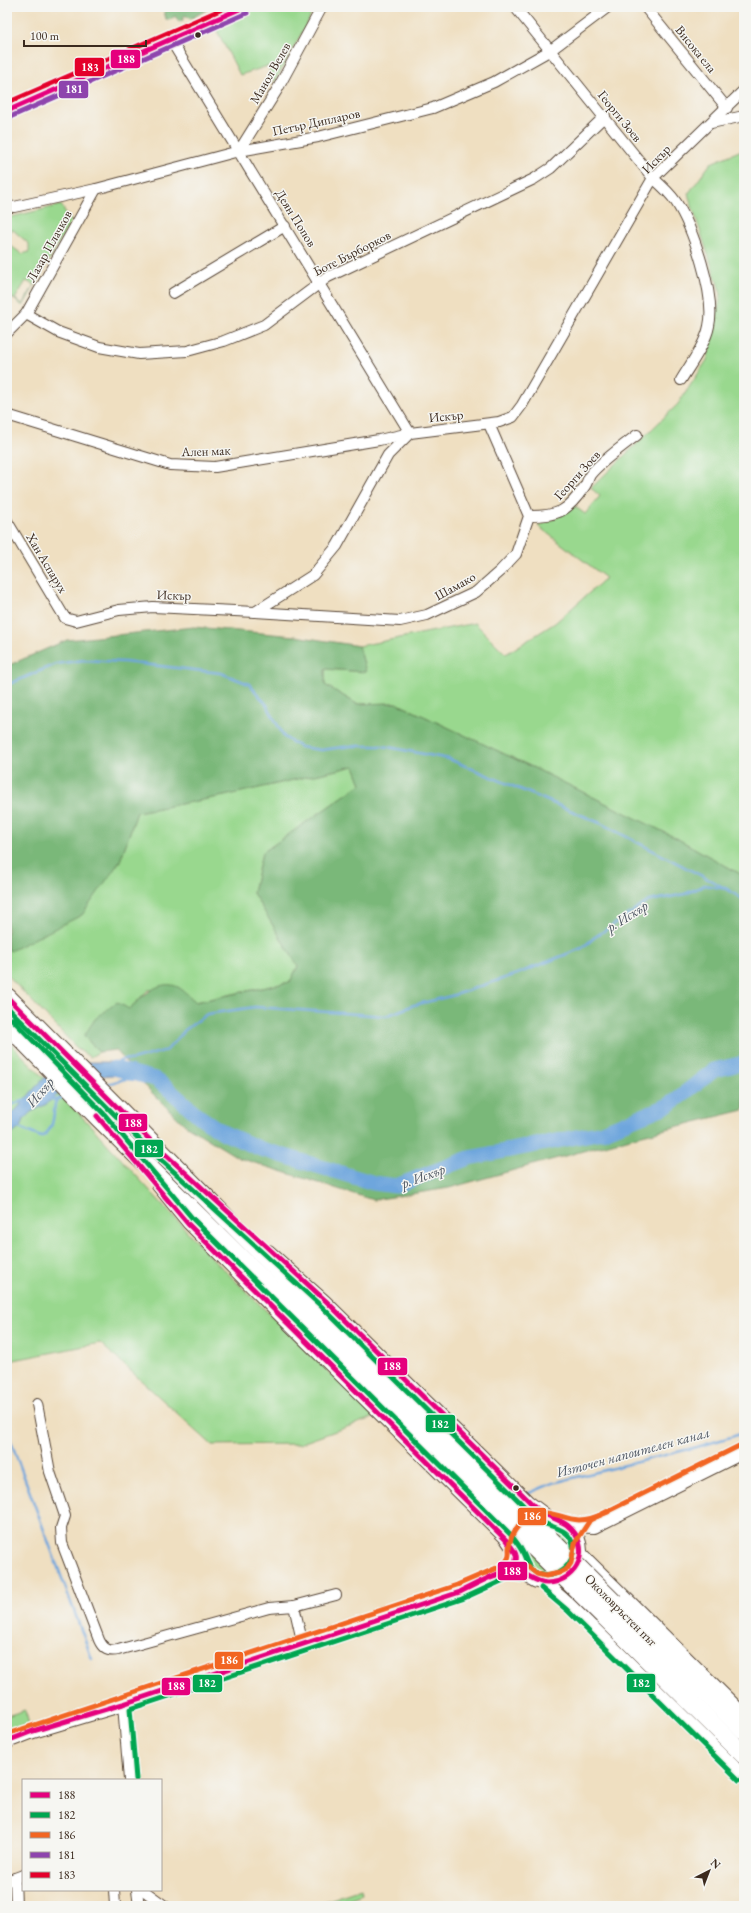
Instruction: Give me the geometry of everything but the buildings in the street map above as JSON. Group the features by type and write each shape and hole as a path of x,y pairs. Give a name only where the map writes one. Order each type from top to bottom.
{"highway":[{"name":"Околовръстен път","path":"7,997 392,1386 490,1492 742,1737"},
{"name":"Околовръстен път","path":"7,1024 100,1119 392,1408 490,1492"}],"street":[{"path":"7,111 244,7"},
{"name":"Манол Велев","path":"239,151 277,90 322,7"},
{"name":"Георги Зоев","path":"515,7 653,178 676,202 692,231 710,300 711,311 709,329 681,380"},
{"name":"Петър Дипларов","path":"7,206 14,208 96,190 239,151 318,137 433,108 494,82 551,50 608,7"},
{"name":"Висока ела","path":"645,7 727,108"},
{"name":"Деян Попов","path":"170,39 410,433"},
{"name":"Искър","path":"410,433 489,424 513,417 522,405 653,178 744,90"},
{"name":"Боте Бърборков","path":"26,314 58,332 100,347 138,354 187,351 224,341 264,324 328,277 534,179 551,168 604,116"},
{"path":"711,123 744,116"},
{"name":"Лазар Плачков","path":"7,333 26,314 96,190"},
{"path":"173,293 285,226"},
{"name":"Ален мак","path":"7,415 170,465 215,466 379,440 410,433"},
{"path":"489,424 529,516"},
{"path":"255,612 313,575 337,546 388,455 410,433"},
{"name":"Георги Зоев","path":"529,516 549,516 564,510 585,486 591,475 637,435"},
{"name":"Шамако","path":"255,612 400,621 427,614 476,592 500,571 516,554 529,516"},
{"name":"Хан Аспарух","path":"7,521 65,618"},
{"name":"Искър","path":"65,618 76,621 119,610 153,607 255,612"},
{"path":"100,1119 188,1224 284,1322 505,1539 525,1573 534,1580 546,1583 562,1580 572,1574 577,1566 581,1549 594,1526"},
{"path":"154,1144 253,1236 326,1301 529,1501 553,1519 567,1525 594,1526 744,1451"},
{"path":"37,1404 50,1472 64,1516 61,1528 62,1543 99,1640 104,1648 109,1650 118,1650 269,1608 294,1606 336,1595"},
{"path":"7,1741 33,1731 123,1704 460,1592 507,1571 515,1562 519,1537 526,1528 539,1520 553,1519"},
{"path":"567,1525 574,1532 581,1549 742,1737"},
{"path":"507,1571 525,1573"},
{"path":"546,1583 572,1605 744,1775"},
{"path":"294,1606 303,1645"},
{"path":"123,1704 129,1779"},
{"path":"15,1878 16,1906"},
{"path":"114,1891 116,1906"},
{"path":"137,1891 139,1906"},
{"path":"144,1891 165,1906"}],"green space":[{"path":"163,7 212,7 190,19 185,15 183,20 179,22 175,16 170,20 166,19"},
{"path":"258,7 313,7 309,20 274,83 268,66 240,75 214,25"},
{"path":"744,149 744,876 678,839 532,767 396,703 357,704 325,685 325,669 366,672 359,646 475,623 506,654 555,623 606,578 538,526 556,518 573,505 585,514 600,496 591,488 678,404 707,360 721,294 688,194 711,163"},
{"path":"61,205 71,221 23,306 7,294 7,243 22,254 29,252 29,244 12,229 7,235 7,218","holes":["26,281 34,285 23,304 15,299"]},
{"path":"194,627 295,636 359,646 366,672 325,669 325,685 357,704 396,703 532,767 678,839 744,876 744,1110 634,1137 449,1188 373,1200 239,1158 185,1125 150,1091 116,1050 99,1052 84,1036 95,1019 117,1002 129,1009 145,994 164,985 178,987 196,1002 290,982 298,966 253,893 262,853 361,784 354,766 224,796 137,812 120,861 82,915 10,951 7,948 7,666 67,640"},
{"path":"354,766 361,784 262,853 253,893 298,966 290,982 195,1002 179,988 148,990 129,1009 84,1036 99,1052 90,1057 79,1050 7,975 7,948 10,951 120,861 137,812 224,796"},
{"path":"7,1040 89,1124 207,1253 375,1417 299,1444 212,1445 100,1343 14,1360 7,1367"},
{"path":"548,1527 557,1529 568,1538 573,1552 571,1561 562,1572 548,1577 539,1575 528,1566 523,1552 525,1543 534,1532"},
{"path":"25,1710 29,1724 7,1732 7,1716"},
{"path":"361,1889 362,1894 337,1903 337,1906 316,1906 320,1903"}],"water":[{"path":"79,1062 110,1062 134,1073 82,1078 70,1085 45,1105 31,1112 23,1120 20,1128 7,1138 7,1119 37,1085 58,1068"}],"waterway":[{"path":"7,685 56,664 84,660 124,662 221,673 249,684 267,705 284,737 300,747 321,750 351,746 383,746 449,759 600,823 727,889"},
{"name":"р. Искър","path":"112,1065 124,1059 132,1060 167,1050 185,1030 207,1014 255,1007 386,1016 414,1005 451,996 517,974 582,948 595,937 649,901 685,894 705,885 727,889 744,900"},
{"name":"р. Искър","path":"114,1068 155,1079 200,1117 224,1133 261,1149 374,1183 396,1186 469,1158 602,1132 669,1105 714,1070 744,1063"},
{"path":"104,1085 125,1079 147,1081 155,1079"},
{"path":"49,1099 56,1100 67,1096"},
{"path":"7,1106 27,1100"},
{"path":"19,1128 41,1137 46,1134 51,1126 55,1103 57,1100"},
{"path":"7,1431 92,1659"},
{"name":"Източен напоителен канал","path":"527,1494 553,1483 697,1447 744,1433"}],"transit line":[{"name":"183","path":"7,103 227,7"},
{"name":"188","path":"7,111 244,7"},
{"name":"181","path":"10,117 247,13"},
{"name":"188","path":"7,997 154,1144 326,1301 534,1506 543,1513 567,1525 575,1533 581,1552 579,1562 574,1570 558,1581 547,1583 537,1581 519,1572 503,1572 460,1592 123,1704 33,1731 7,1741"},
{"name":"182","path":"7,1007 149,1149 321,1306 527,1509 538,1519 568,1535 573,1544 573,1552 571,1560 565,1568 558,1573 550,1575 541,1575 532,1570 510,1534 193,1219 105,1115 12,1019"},
{"name":"188","path":"97,1116 188,1224 505,1539 516,1555 515,1564 508,1570 491,1578"},
{"name":"186","path":"7,1734 457,1585 506,1564 527,1566 537,1574 546,1576 559,1573 567,1569 571,1563 575,1543 590,1520 741,1445"},
{"name":"186","path":"486,1573 498,1568 508,1559 509,1548 513,1535 517,1527 528,1518 542,1513 548,1513 583,1520 594,1518 608,1512"},
{"name":"182","path":"136,1779 130,1709 462,1599 508,1578 524,1580"},
{"name":"182","path":"541,1588 567,1610 739,1780"}]}
